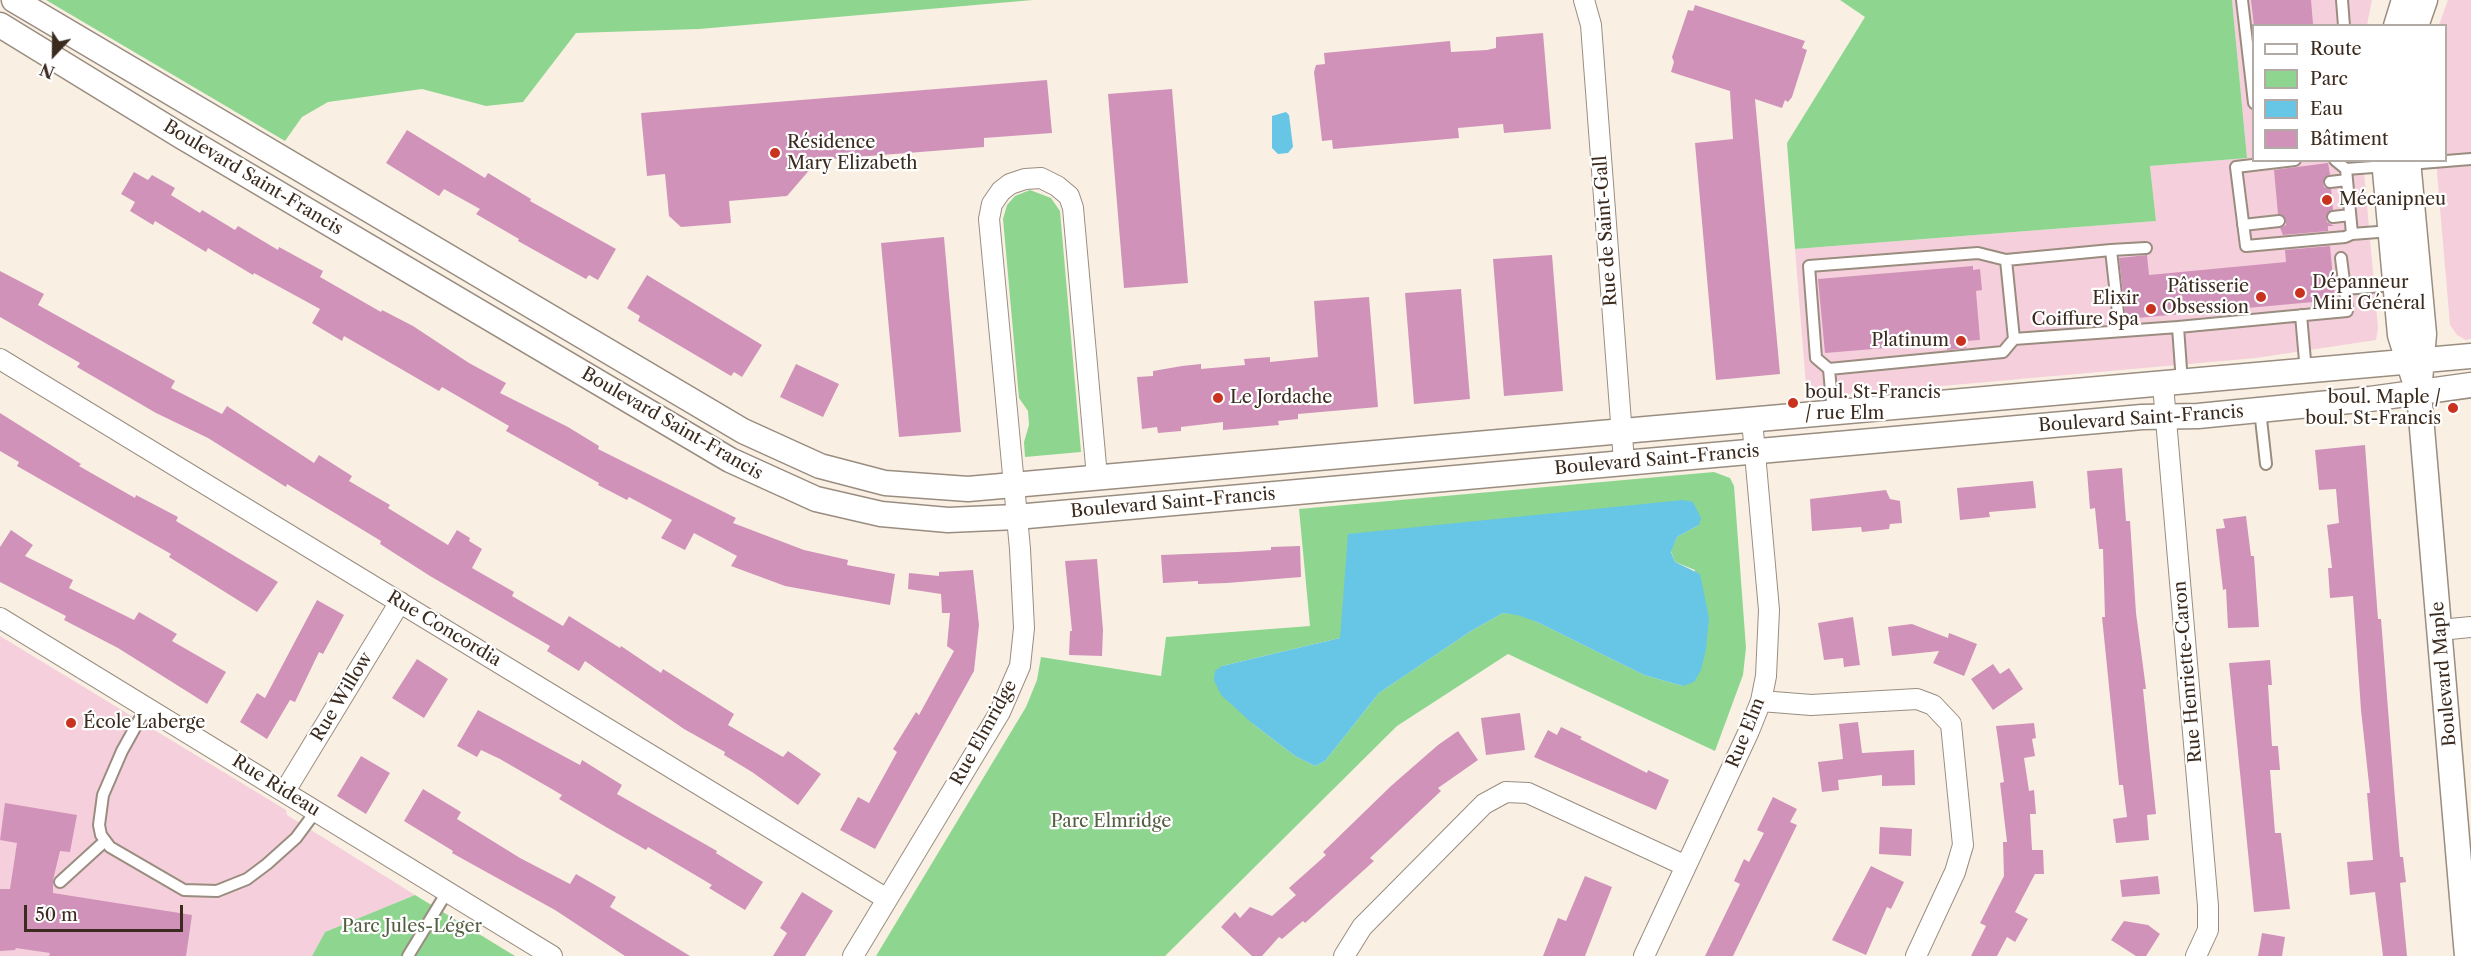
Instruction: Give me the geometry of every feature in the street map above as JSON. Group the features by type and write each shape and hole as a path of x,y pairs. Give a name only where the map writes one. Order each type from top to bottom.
{"street":[{"name":"Boulevard Saint-Francis","path":"14,0 762,441 839,472 885,483 947,489 1013,484 2173,384 2471,356"},
{"name":"Rue de Saint-Gall","path":"1584,0 1591,25 1624,462"},
{"path":"2397,24 2404,0"},
{"path":"2417,24 2425,0"},
{"name":"Boulevard Saint-Francis","path":"0,26 181,136 747,469 816,499 881,514 937,519 1016,517 1624,462 2260,410 2419,393 2471,385"},
{"name":"Boulevard Maple","path":"2396,163 2391,231 2395,285 2400,335 2415,362 2419,393 2467,956"},
{"name":"Boulevard Maple","path":"2396,163 2424,333 2415,362"},
{"name":"Rue Elmridge","path":"853,956 1000,712 1020,666 1024,628 989,219 992,204 1005,188 1034,178 1051,182 1063,190 1070,196 1073,208 1097,477"},
{"name":"Rue Concordia","path":"0,359 887,898"},
{"name":"Rue Henriette-Caron","path":"2173,384 2166,417 2208,906 2208,930 2196,956"},
{"name":"Rue Elm","path":"1644,956 1761,701 1769,650 1769,610 1752,420"},
{"name":"Rue Willow","path":"285,791 400,602"},
{"name":"Rue Rideau","path":"0,618 552,956"},
{"path":"2440,630 2471,627"},
{"path":"1761,701 1811,705 1917,699 1933,705 1951,724 1963,845 1955,872 1916,956"},
{"path":"1344,956 1362,927 1485,804 1506,792 1528,793 1686,866"}],"lane":[{"path":"2242,0 2252,94"},
{"path":"2342,0 2344,24"},
{"path":"2447,160 2471,159"},
{"path":"2278,162 2236,167 2246,246 2391,231"},
{"path":"2337,162 2347,175 2352,234"},
{"path":"2330,182 2347,175 2396,163 2415,162"},
{"path":"2333,217 2350,215"},
{"path":"2243,225 2279,221"},
{"path":"1833,413 1829,369 1816,358 1809,266 1978,253 2006,260 2146,248"},
{"path":"2111,250 2120,331"},
{"path":"1829,369 2003,352 2014,339 2347,311 2342,258"},
{"path":"2006,260 2014,339"},
{"path":"2346,289 2395,285"},
{"path":"2301,315 2306,372"},
{"path":"2173,384 2178,327"},
{"path":"2260,410 2266,464"},
{"path":"147,706 122,751 103,795 99,825 110,847 184,890 217,891 247,879 267,864 296,838 316,811"},
{"path":"60,882 105,841"},
{"path":"408,956 447,892"}],"shaded area":[{"path":"2232,0 2372,0 2367,24 2252,24 2252,162 2363,162 2378,328 2376,340 2256,358 1807,398 1795,249 2156,221 2150,166 2247,158"},
{"path":"2448,0 2471,0 2471,339 2466,340 2457,335 2450,325 2436,162 2447,162 2447,24 2439,24"},
{"name":"École Laberge","path":"0,636 286,810 287,815 415,895 325,932 312,956 0,956"}],"green space":[{"path":"46,0 1033,0 699,29 576,33 523,102 486,106 422,89 328,102 302,117 285,141"},
{"path":"1840,0 2232,0 2247,158 2150,166 2156,221 1795,249 1787,143 1865,17"},
{"path":"1030,190 1051,198 1060,211 1081,452 1025,457 1024,442 1029,425 1028,411 1019,398 1003,219 1007,205 1015,196"},
{"name":"Parc Elmridge","path":"1714,472 1730,478 1734,486 1746,648 1743,675 1715,751 1508,654 1397,726 1165,956 876,956 1026,707 1037,680 1041,657 1161,676 1166,637 1310,626 1299,509","holes":["1699,525 1677,537 1671,551 1675,562 1695,570 1683,686 1644,675 1537,622 1517,614 1503,613 1471,631 1379,693 1325,761 1315,766 1295,756 1253,724 1222,666 1340,638"]},
{"name":"Parc Jules-Léger","path":"415,895 515,956 312,956 325,932"}],"water":[{"path":"1286,112 1289,115 1293,147 1288,153 1278,154 1272,148 1272,116"},
{"path":"1683,500 1693,502 1701,518 1699,525 1677,537 1671,552 1675,562 1700,574 1709,618 1706,649 1701,670 1694,682 1683,686 1644,675 1537,622 1503,613 1471,631 1379,693 1325,761 1315,766 1295,756 1253,724 1221,695 1214,680 1215,671 1222,666 1340,638 1348,534"}],"building":[{"path":"2251,0 2311,0 2313,24 2254,24"},
{"path":"1695,5 1805,41 1802,48 1807,50 1792,97 1788,102 1785,100 1782,108 1755,99 1780,374 1716,380 1695,143 1733,139 1730,91 1671,72 1674,62 1672,57 1688,10 1693,11"},
{"path":"1543,33 1551,129 1504,133 1503,124 1458,128 1459,138 1333,149 1332,140 1322,141 1314,72 1316,65 1325,64 1324,53 1450,41 1451,52 1487,50 1496,48 1496,37"},
{"name":"Résidence Mary Elizabeth","path":"1047,80 1052,133 984,138 984,147 818,160 787,196 729,201 731,223 681,227 669,216 665,174 647,176 641,113"},
{"path":"1172,89 1188,283 1124,288 1108,94"},
{"path":"407,130 485,178 488,173 531,199 530,201 616,249 598,280 589,275 586,279 518,241 519,239 476,214 480,209 444,189 439,196 386,163"},
{"path":"2328,163 2330,174 2323,182 2324,187 2331,189 2333,210 2326,217 2327,222 2334,226 2328,226 2328,231 2283,235 2280,228 2286,225 2286,220 2278,214 2274,170"},
{"path":"134,172 148,180 152,175 175,188 171,195 200,213 202,210 235,230 238,226 278,250 279,247 323,271 320,277 381,312 382,310 413,326 469,363 506,383 500,393 568,427 599,446 598,449 736,518 733,523 804,550 848,560 847,565 895,574 890,605 785,586 731,566 737,556 694,533 685,550 661,538 672,520 629,497 627,500 598,485 599,483 506,431 509,426 442,387 439,391 344,336 342,341 312,323 320,309 254,273 253,275 208,248 206,252 155,221 153,225 130,211 135,202 121,194"},
{"path":"944,237 961,432 899,437 881,243"},
{"path":"2330,246 2335,300 2126,319 2119,258 2147,255 2149,275 2286,262 2285,250"},
{"path":"1552,255 1563,391 1504,396 1493,259"},
{"path":"1973,266 1973,270 1980,269 1982,290 1976,291 1980,340 1965,341 1966,348 1947,350 1946,343 1825,353 1818,279"},
{"path":"0,271 44,294 38,305 175,381 171,388 222,414 227,406 314,463 319,455 352,476 349,481 390,505 388,508 448,545 457,530 482,549 472,568 514,592 512,596 563,626 569,616 620,648 621,646 661,673 663,669 734,714 728,725 783,757 788,751 821,774 798,805 724,755 725,752 684,729 585,661 579,671 547,651 550,646 430,576 380,544 381,541 287,484 286,487 208,438 156,413 77,367 80,363 0,317"},
{"path":"647,275 762,345 742,377 734,372 731,376 638,321 640,316 627,308"},
{"path":"1461,289 1470,399 1414,404 1405,293"},
{"path":"1369,297 1378,407 1298,414 1298,419 1278,421 1279,425 1223,430 1223,422 1181,427 1181,431 1158,433 1157,427 1142,429 1137,377 1153,376 1153,371 1182,366 1201,364 1201,369 1245,365 1244,359 1270,357 1270,362 1318,357 1314,301"},
{"path":"796,364 839,384 823,417 780,397"},
{"path":"0,413 81,464 79,466 135,498 136,495 178,517 176,521 278,582 257,612 169,557 171,554 17,466 19,462 0,451"},
{"path":"2365,445 2400,857 2403,857 2406,882 2400,883 2407,956 2383,956 2375,892 2350,895 2347,862 2373,860 2367,793 2370,793 2361,710 2353,596 2330,598 2328,568 2332,568 2327,525 2339,523 2336,489 2319,490 2315,450"},
{"path":"2122,468 2126,521 2130,521 2136,613 2146,689 2143,689 2156,814 2147,815 2149,840 2116,843 2113,819 2127,817 2123,785 2119,785 2102,617 2105,617 2103,549 2099,549 2095,508 2090,509 2087,471"},
{"path":"2033,481 2036,508 1989,512 1990,517 1960,520 1957,488"},
{"path":"1886,490 1890,499 1900,501 1902,523 1890,524 1889,529 1862,532 1861,527 1812,531 1810,499"},
{"path":"2246,516 2251,556 2254,556 2259,627 2228,628 2226,589 2223,590 2216,529 2225,528 2223,519"},
{"path":"11,530 33,545 25,556 73,580 69,588 134,620 139,612 177,634 172,641 226,672 207,704 118,648 64,620 66,616 0,582 0,547"},
{"path":"1300,546 1301,577 1227,583 1198,584 1198,581 1163,583 1161,555 1271,550 1271,547"},
{"path":"1097,559 1103,630 1102,656 1069,655 1070,631 1072,631 1065,561"},
{"path":"973,570 979,625 974,671 875,849 840,830 858,797 869,803 897,752 893,749 916,712 919,715 954,651 947,646 950,613 942,613 941,594 908,589 909,573 939,576 939,572"},
{"path":"317,600 344,615 323,654 319,652 295,702 290,700 267,739 240,722 257,693 265,698"},
{"path":"1853,617 1860,665 1844,667 1843,658 1824,660 1818,623"},
{"path":"1912,624 1948,638 1949,633 1977,644 1964,676 1933,663 1939,651 1892,656 1888,627"},
{"path":"417,659 448,679 424,718 392,698"},
{"path":"2270,660 2272,685 2268,685 2272,746 2278,746 2280,770 2270,770 2275,833 2281,833 2290,909 2254,912 2229,663"},
{"path":"1993,664 2000,674 2009,668 2023,689 1993,710 1971,679"},
{"path":"478,710 580,765 582,760 622,785 617,794 717,851 716,853 763,882 745,910 709,888 712,885 648,847 646,850 606,827 559,799 562,795 500,759 481,750 477,757 457,746"},
{"path":"1520,713 1525,750 1486,755 1481,718"},
{"path":"1858,722 1862,753 1914,750 1915,785 1882,786 1882,775 1838,780 1839,790 1822,792 1818,762 1843,759 1839,724"},
{"path":"2034,723 2036,738 2032,739 2035,756 2024,758 2029,791 2034,790 2036,814 2030,814 2032,850 2043,850 2044,874 2035,874 2015,912 2028,919 2015,942 2007,937 1997,956 1971,956 1986,926 1980,923 2004,876 2003,842 2007,842 2000,783 2004,782 1996,726"},
{"path":"1561,727 1647,773 1648,770 1669,780 1656,810 1534,757 1548,730 1557,735"},
{"path":"1458,731 1478,760 1438,788 1441,791 1370,858 1374,861 1305,923 1303,921 1282,939 1279,937 1262,956 1252,956 1221,927 1235,912 1240,918 1250,907 1272,916 1296,895 1289,888 1326,855 1323,852 1391,786 1438,745"},
{"path":"361,756 390,773 366,814 337,796"},
{"path":"423,789 461,812 457,819 520,858 570,884 576,874 616,897 610,907 690,956 625,956 555,910 452,853 453,851 404,821"},
{"path":"1773,797 1797,809 1790,822 1797,825 1733,956 1705,956 1740,884 1734,881 1744,859 1749,862 1764,833 1757,830"},
{"path":"5,803 77,815 70,852 60,851 53,880 53,893 192,915 186,956 49,956 50,953 16,948 0,951 0,889 10,889 17,843 0,840"},
{"path":"1880,827 1912,829 1911,856 1879,854"},
{"path":"1871,866 1904,882 1891,909 1887,907 1866,955 1832,940"},
{"path":"1585,876 1612,887 1585,956 1543,956 1558,918 1566,921"},
{"path":"2158,876 2160,894 2122,897 2120,880"},
{"path":"802,892 833,911 805,956 773,956 787,933 780,928"},
{"path":"2124,921 2148,925 2160,934 2146,956 2136,956 2111,940"},
{"path":"2262,933 2285,937 2282,956 2258,956"}],"place":[{"name":"Résidence Mary Elizabeth","path":"775,153"},
{"name":"Mécanipneu","path":"2327,200"},
{"name":"Dépanneur Mini Général","path":"2300,293"},
{"name":"Pâtisserie Obsession","path":"2261,297"},
{"name":"Elixir Coiffure Spa","path":"2151,309"},
{"name":"Platinum","path":"1961,341"},
{"name":"Le Jordache","path":"1218,398"},
{"name":"boul. St-Francis / rue Elm","path":"1793,403"},
{"name":"boul. Maple / boul. St-Francis","path":"2453,408"},
{"name":"École Laberge","path":"71,723"}]}
